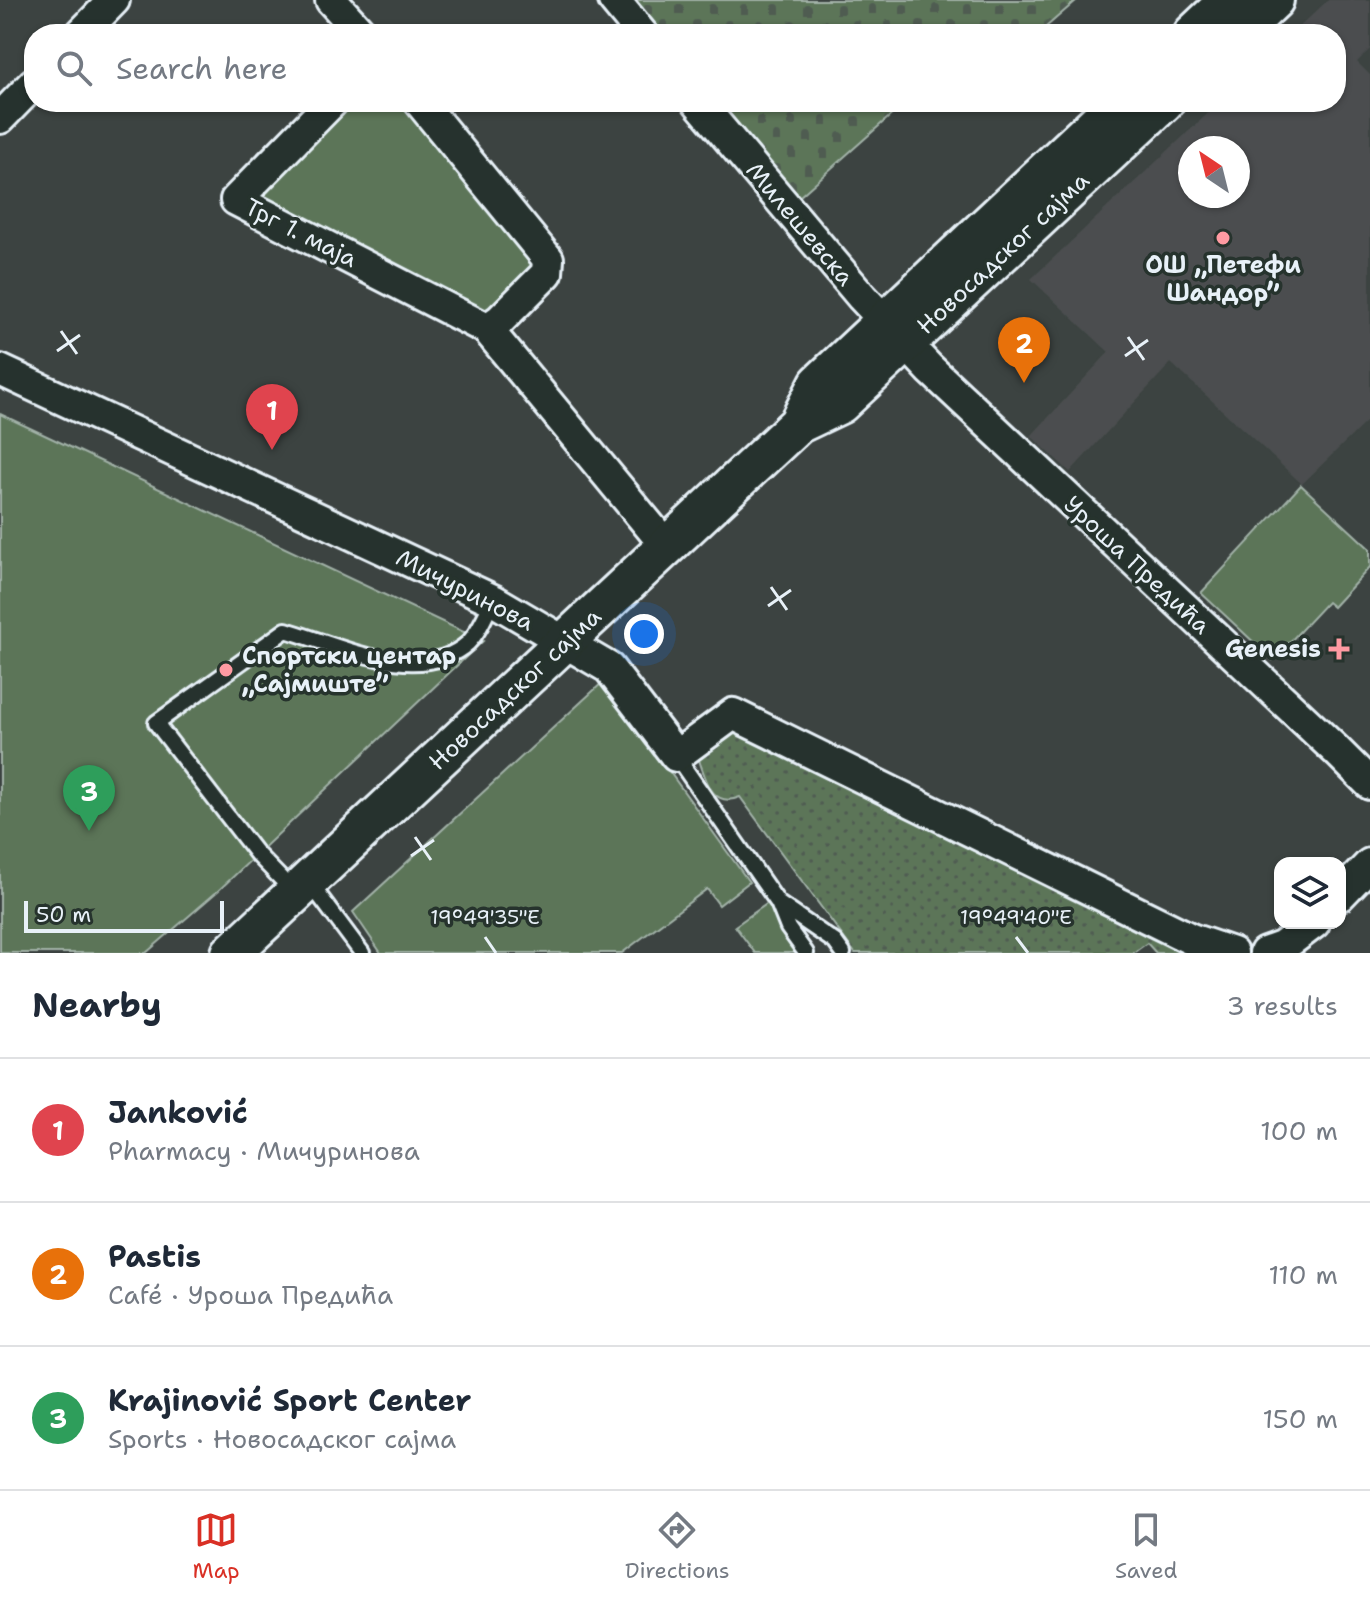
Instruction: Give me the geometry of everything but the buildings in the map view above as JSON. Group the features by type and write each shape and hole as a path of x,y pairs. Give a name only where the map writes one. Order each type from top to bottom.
{"street":[{"path":"91,24 114,0"},
{"path":"331,0 353,24"},
{"path":"614,0 634,24"},
{"path":"1204,24 1229,0"},
{"path":"1249,24 1274,0"},
{"path":"0,118 24,93"},
{"name":"Трг 1. маја","path":"322,112 236,200 487,329 667,547"},
{"path":"428,112 548,259 547,273 487,329"},
{"name":"Милешевска","path":"706,112 895,332"},
{"name":"Новосадског сајма","path":"895,332 1109,112"},
{"name":"Новосадског сајма","path":"231,953 798,424 819,383 895,332 1152,112"},
{"name":"Уроша Предића","path":"895,332 1370,784"},
{"name":"Мичуринова","path":"0,370 493,600 609,668 676,756"},
{"path":"676,756 733,714 1191,939 1232,953"},
{"path":"1346,889 1370,864"},
{"path":"1265,953 1282,947 1306,929"}],"lane":[{"path":"362,953 302,887 256,853 156,723 286,630 387,661 439,661 474,637 493,600"},
{"path":"676,756 778,903 788,928 806,953"},
{"path":"778,903 835,942 843,953"}],"shaded area":[{"name":"ОШ „Петефи Шандор”","path":"1328,0 1370,0 1370,49 1357,62 1370,75 1370,418 1302,484 1171,363 1070,472 1031,436 1109,352 1031,279 1178,141 1178,208 1250,208 1250,136 1184,136 1209,112 1346,112 1346,24 1303,24"}],"green space":[{"path":"634,0 1077,0 1049,24 654,24"},
{"path":"322,112 428,112 545,254 500,320 260,201 260,175"},
{"path":"728,112 895,112 799,197"},
{"name":"Спортски центар „Сајмиште”","path":"0,414 483,641 219,890 146,953 0,953"},
{"path":"1301,485 1370,549 1370,567 1333,607 1327,602 1273,660 1201,593"},
{"path":"604,681 749,882 719,905 707,889 622,953 381,953 353,912"},
{"path":"739,730 1206,953 1156,953 1147,943 1133,953 855,953 740,797 722,799 711,790 698,757"},
{"path":"768,903 802,953 755,953 735,926"}],"place":[{"name":"ОШ „Петефи Шандор”","path":"1223,238"},
{"name":"Pastis","path":"1024,383"},
{"name":"Janković","path":"272,450"},
{"name":"Genesis","path":"1339,649"},
{"name":"Спортски центар „Сајмиште”","path":"226,670"},
{"name":"Krajinović Sport Center","path":"89,831"}]}
